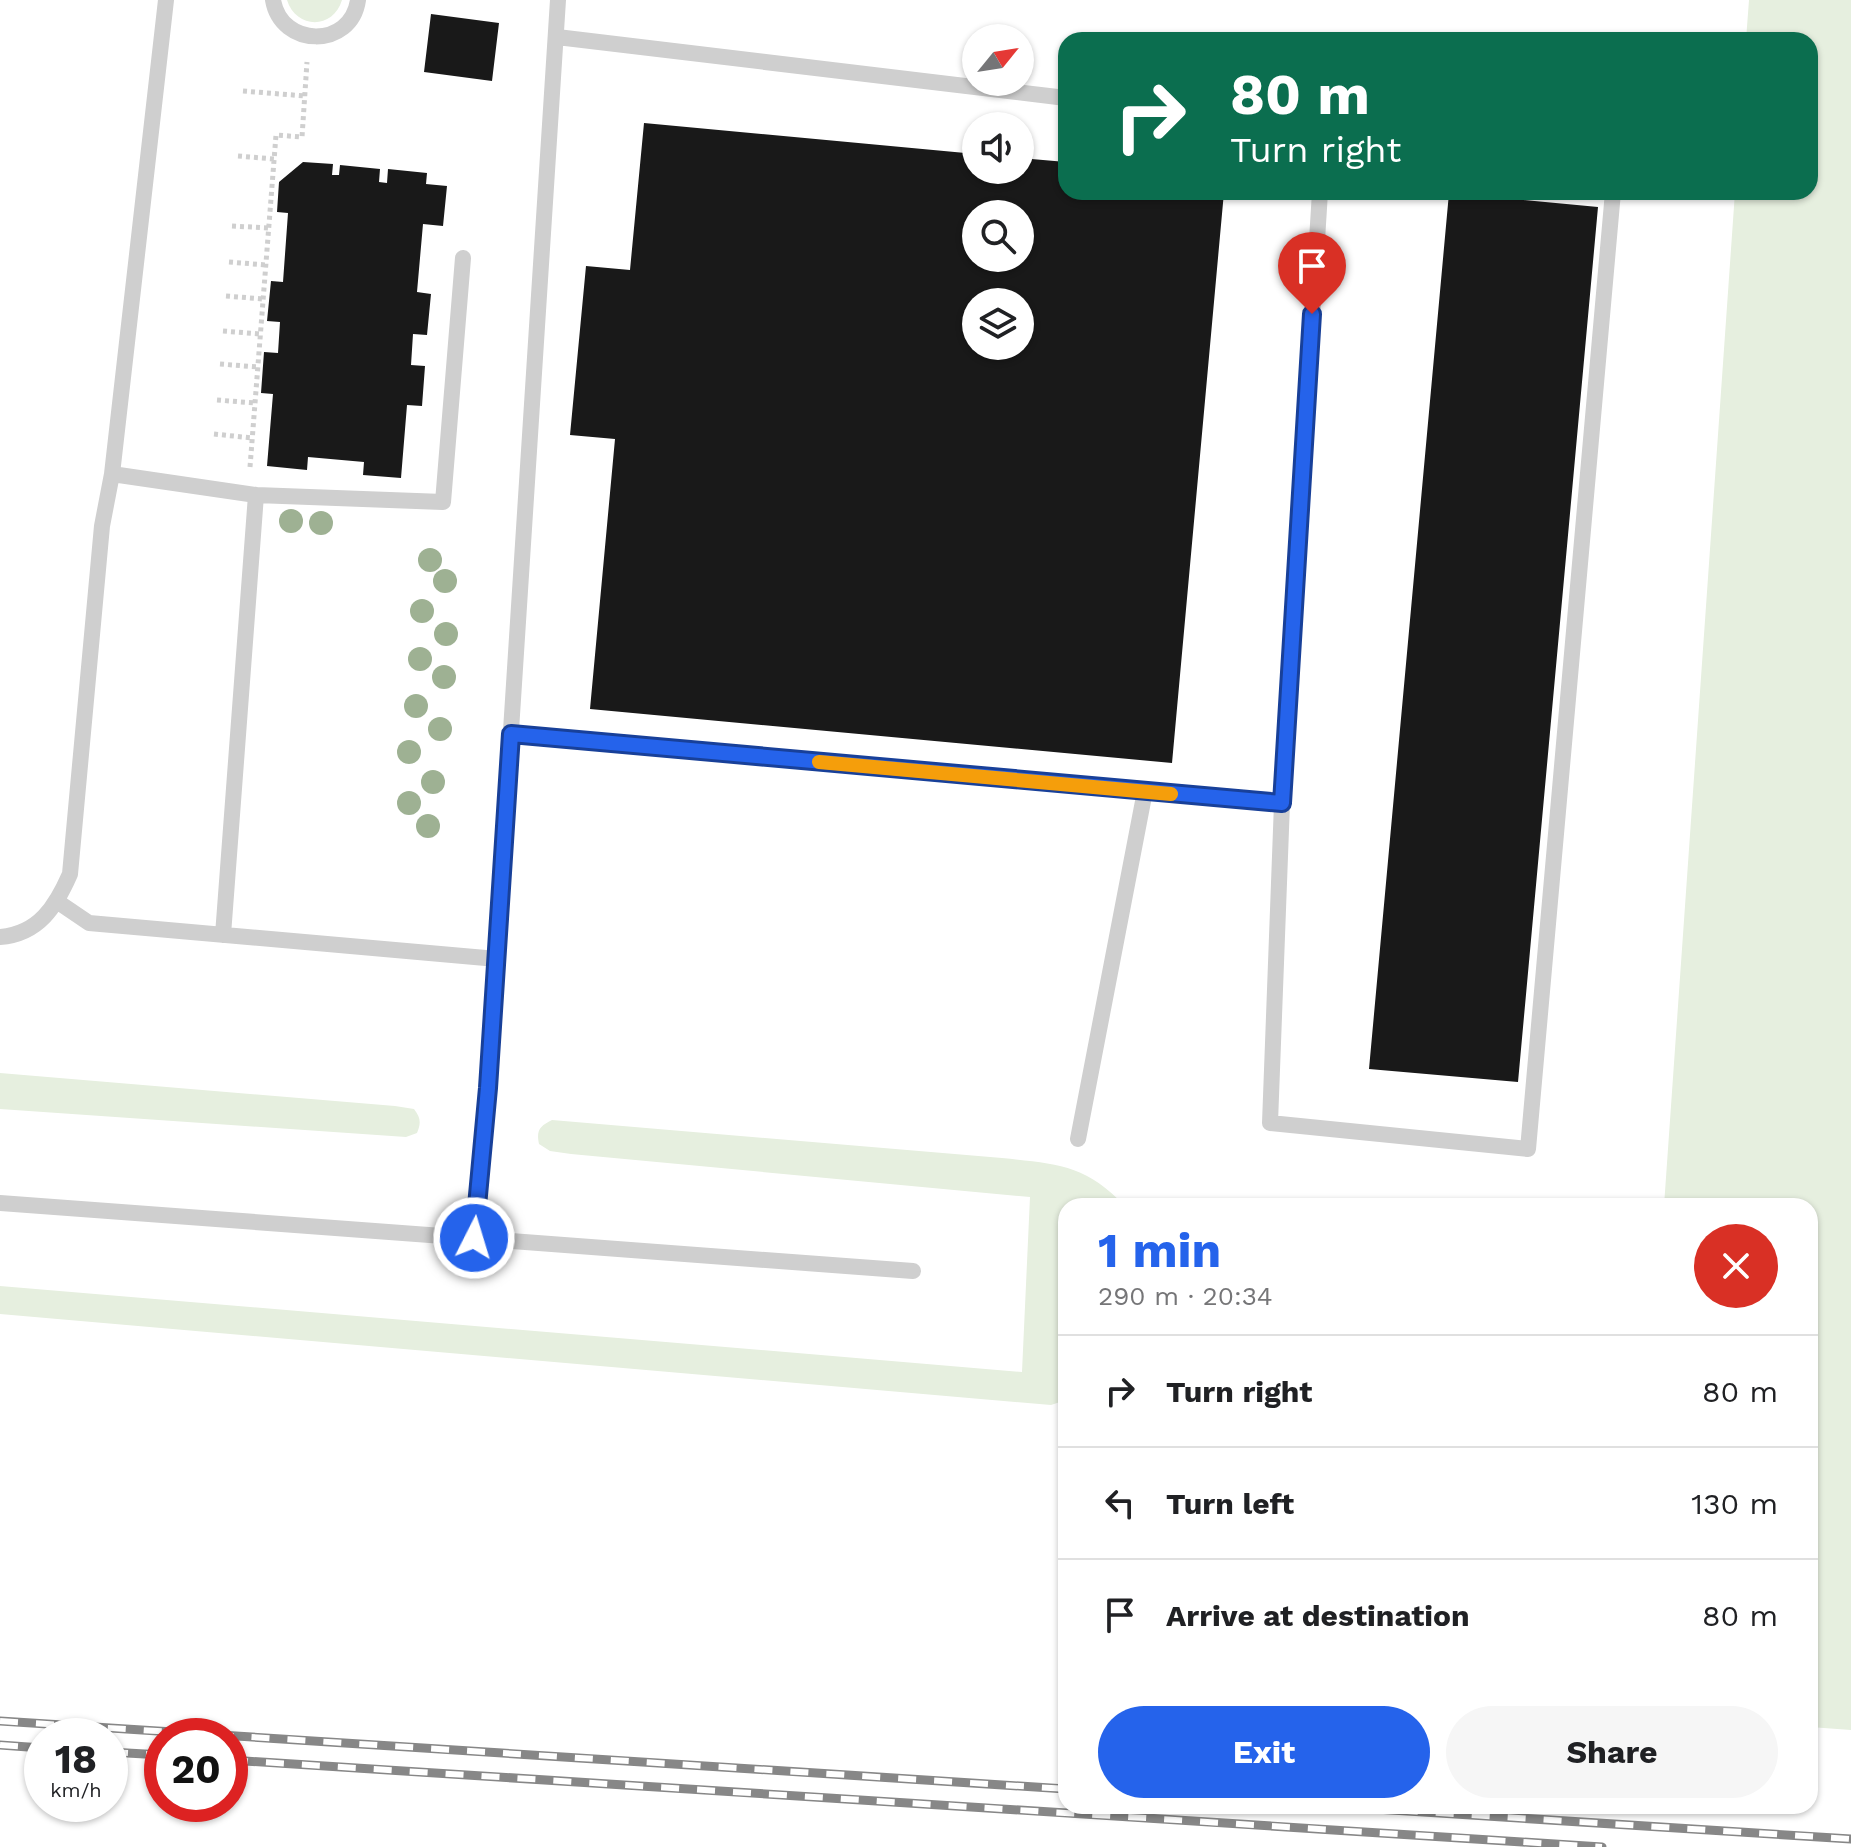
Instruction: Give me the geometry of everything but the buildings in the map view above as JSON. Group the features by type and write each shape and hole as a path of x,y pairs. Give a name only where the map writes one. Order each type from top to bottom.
{"lane":[{"path":"0,937 10,936 41,922 58,902 70,874 102,526 112,474 166,0"},
{"path":"273,0 282,23 309,38 337,32 349,22 357,9 358,0"},
{"path":"474,1238 497,959 558,0"},
{"path":"557,37 1058,97"},
{"path":"1320,200 1282,803 1270,1123 1528,1149 1612,200"},
{"path":"112,474 252,495 443,502 463,258"},
{"path":"223,935 252,495"},
{"path":"511,734 1282,803"},
{"path":"1078,1139 1145,791"},
{"path":"58,902 89,923 497,959"},
{"path":"0,1203 913,1271"}],"path":[{"path":"252,495 252,438 276,135 302,137 309,38"},
{"path":"243,91 305,96"},
{"path":"238,156 274,159"},
{"path":"232,226 269,228"},
{"path":"229,262 266,265"},
{"path":"226,296 263,299"},
{"path":"223,331 260,334"},
{"path":"220,364 258,367"},
{"path":"217,400 255,403"},
{"path":"214,434 252,438"}],"green space":[{"path":"287,0 342,0 331,17 314,22 298,16"},
{"path":"1749,0 1851,0 1851,1730 1818,1728 1818,1198 1665,1198 1734,200 1818,200 1818,32 1747,32"},
{"path":"0,1073 395,1106 414,1109 420,1123 417,1133 406,1137 0,1109"},
{"path":"552,1120 1002,1158 1055,1165 1083,1174 1116,1198 1058,1198 1058,1403 1051,1405 0,1314 0,1286 1022,1372 1030,1197 550,1151 539,1144 538,1135 542,1127"}],"railway":[{"path":"0,1721 1058,1788"},
{"path":"0,1745 24,1747"},
{"path":"128,1753 144,1754"},
{"path":"248,1761 1058,1813"},
{"path":"1082,1814 1602,1847"},
{"path":"1455,1814 1851,1839"}],"slow traffic":[{"path":"819,762 1171,794"}],"route":[{"path":"474,1238 488,1088 511,734 1282,803 1312,314"}]}
